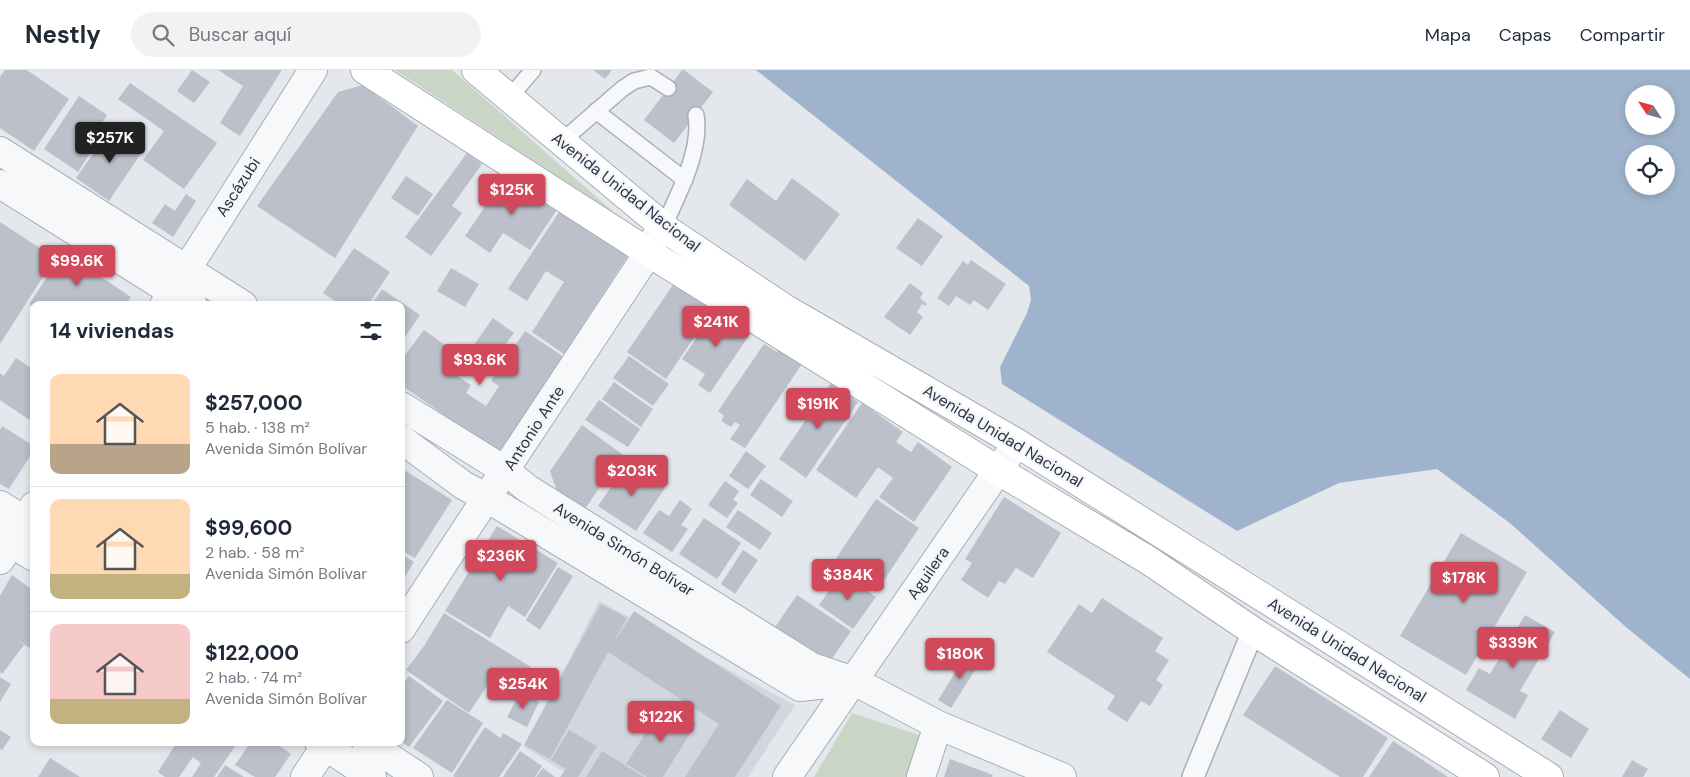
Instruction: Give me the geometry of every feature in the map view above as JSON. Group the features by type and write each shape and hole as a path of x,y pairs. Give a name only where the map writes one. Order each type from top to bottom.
{"main road":[{"path":"365,70 646,251 999,471 1148,560 1253,631 1485,777"},
{"name":"Avenida Unidad Nacional","path":"476,70 670,232 784,308 1017,443 1549,777"}],"street":[{"name":"Ascázubi","path":"179,293 188,264 313,70"},
{"path":"0,151 179,293"},
{"path":"0,184 179,293 222,301"},
{"name":"Antonio Ante","path":"405,623 472,519 506,471 641,264 646,251 664,226"},
{"name":"Avenida Simón Bolívar","path":"405,408 506,471 528,489 812,667 854,681 938,725 1062,777"},
{"name":"Avenida Simón Bolívar","path":"405,442 463,485 800,687 854,681"},
{"name":"Aguilera","path":"788,777 1017,443"},
{"path":"0,505 30,551"},
{"path":"1193,777 1253,631"},
{"path":"921,777 938,725"},
{"path":"306,777 323,746"},
{"path":"327,746 372,777"},
{"path":"372,746 419,777"}],"lane":[{"path":"509,98 533,70"},
{"path":"561,142 622,89 634,81 651,77 668,88"},
{"path":"596,111 684,180"},
{"path":"664,226 684,180 697,135 696,115"}],"shaded area":[{"path":"599,601 795,705 748,777 572,777 524,747"}],"green space":[{"path":"395,70 452,70 617,215"},
{"path":"852,713 928,738 912,777 814,777"}],"water":[{"path":"756,70 1690,70 1690,679 1627,628 1511,524 1437,469 1339,483 1237,531 1002,384 1000,367 1027,313 1031,300 1029,286"}],"building":[{"path":"5,70 27,70 69,99 34,151 0,128 0,77"},
{"path":"192,70 210,82 194,103 177,91"},
{"path":"218,70 282,70 240,136 220,123 243,86"},
{"path":"593,70 612,70 605,79"},
{"path":"682,70 713,92 674,143 644,120"},
{"path":"130,83 217,143 184,189 143,160 164,131 118,99"},
{"path":"363,85 418,126 335,258 257,206 338,92"},
{"path":"79,96 107,115 97,131 102,135 78,172 44,149"},
{"path":"112,127 144,149 109,201 76,178"},
{"path":"467,153 482,164 452,206 462,213 431,256 405,237"},
{"path":"507,174 558,208 530,250 503,233 490,253 465,236"},
{"path":"406,176 433,194 418,216 391,198"},
{"path":"792,178 840,214 805,261 729,205 747,179 776,201"},
{"path":"186,194 196,201 173,237 152,223 165,204 175,211"},
{"path":"561,209 629,254 564,354 532,332 564,282 546,271 527,301 508,289"},
{"path":"918,218 943,236 922,266 896,248"},
{"path":"0,222 55,258 0,344"},
{"path":"354,248 390,272 371,301 335,301 323,293"},
{"path":"64,252 131,297 128,301 31,301"},
{"path":"971,260 1006,284 988,310 974,300 970,305 956,296 949,306 937,298 963,261 968,265"},
{"path":"451,268 479,284 465,307 437,291"},
{"path":"675,282 714,308 666,379 627,352"},
{"path":"910,283 923,293 920,298 927,304 925,306 922,304 917,312 923,317 910,335 884,317"},
{"path":"382,289 400,301 374,301"},
{"path":"405,305 420,315 405,337"},
{"path":"717,308 752,331 710,393 698,385 705,374 682,359"},
{"path":"493,318 514,333 484,373 464,359"},
{"path":"424,330 463,358 452,373 471,385 466,393 486,406 499,386 491,381 525,331 564,357 499,453 405,388 405,355"},
{"path":"764,344 777,352 779,348 802,364 745,448 730,439 740,425 735,422 731,427 721,421 724,416 718,411"},
{"path":"629,356 669,384 653,406 613,378"},
{"path":"16,358 30,367 30,420 0,400 0,373 4,376"},
{"path":"614,382 653,409 641,427 602,399"},
{"path":"831,383 858,402 806,478 779,459"},
{"path":"599,400 640,429 628,447 585,420"},
{"path":"862,403 903,432 896,442 911,452 918,442 952,467 914,522 879,497 893,478 878,467 856,498 816,470"},
{"path":"582,425 622,454 585,509 556,489 550,471"},
{"path":"2,426 30,444 30,456 9,489 0,484 0,430"},
{"path":"746,451 766,466 748,489 729,476"},
{"path":"628,462 665,488 636,531 598,506"},
{"path":"405,471 452,500 415,558 405,552"},
{"path":"761,479 793,501 782,517 750,495"},
{"path":"725,481 739,491 733,500 738,503 727,518 708,505"},
{"path":"1004,497 1061,533 1033,578 1016,568 1005,584 999,581 988,598 961,580 972,563 965,559"},
{"path":"876,499 919,528 876,592 833,563"},
{"path":"680,500 692,509 681,525 688,529 672,552 643,533 659,510 669,516"},
{"path":"738,510 772,533 760,550 726,527"},
{"path":"704,518 741,543 717,579 679,554"},
{"path":"497,526 558,563 525,617 508,606 490,638 445,611"},
{"path":"1461,533 1527,572 1466,675 1400,636"},
{"path":"743,550 758,560 735,594 721,584"},
{"path":"405,556 414,562 405,577"},
{"path":"558,567 573,576 540,630 526,620"},
{"path":"842,573 876,597 853,629 819,605"},
{"path":"12,575 30,588 30,648 16,639 24,645 2,674 0,672 0,596"},
{"path":"797,595 851,631 829,663 775,627"},
{"path":"1102,598 1163,638 1155,651 1169,660 1156,680 1163,685 1150,706 1141,701 1127,722 1107,709 1115,696 1047,652 1079,604 1092,613"},
{"path":"601,604 627,618 611,647 634,611 781,706 735,777 685,777 719,724 608,652 550,759 524,745"},
{"path":"444,613 531,667 511,699 487,686 469,713 406,670 424,646"},
{"path":"1525,615 1555,632 1520,691 1528,695 1515,719 1466,690 1479,668 1490,674"},
{"path":"969,651 982,659 951,708 938,700"},
{"path":"1275,666 1388,738 1363,777 1340,777 1243,715"},
{"path":"409,676 443,701 409,747 405,744 405,682"},
{"path":"0,677 11,684 0,702"},
{"path":"520,693 539,702 527,727 507,717"},
{"path":"447,700 483,723 452,773 413,748"},
{"path":"664,704 696,724 663,777 647,777 626,764"},
{"path":"1560,710 1589,729 1571,758 1541,739"},
{"path":"485,727 500,738 503,733 522,744 499,777 453,776"},
{"path":"0,730 11,737 2,750 0,749"},
{"path":"569,730 597,746 578,777 560,777 566,769 551,760"},
{"path":"1393,741 1418,757 1448,777 1369,777"},
{"path":"174,746 235,746 214,777 192,777 201,763 193,757 179,777 165,777 158,772"},
{"path":"248,746 280,746 291,754 275,777 255,777 235,765"},
{"path":"520,751 542,766 535,777 503,777"},
{"path":"602,751 644,777 586,777"},
{"path":"50,758 80,777 38,777"},
{"path":"950,759 993,775 992,777 944,777"},
{"path":"1632,760 1648,769 1643,777 1622,777"},
{"path":"225,765 244,777 217,777"},
{"path":"543,768 555,777 536,777"}]}
